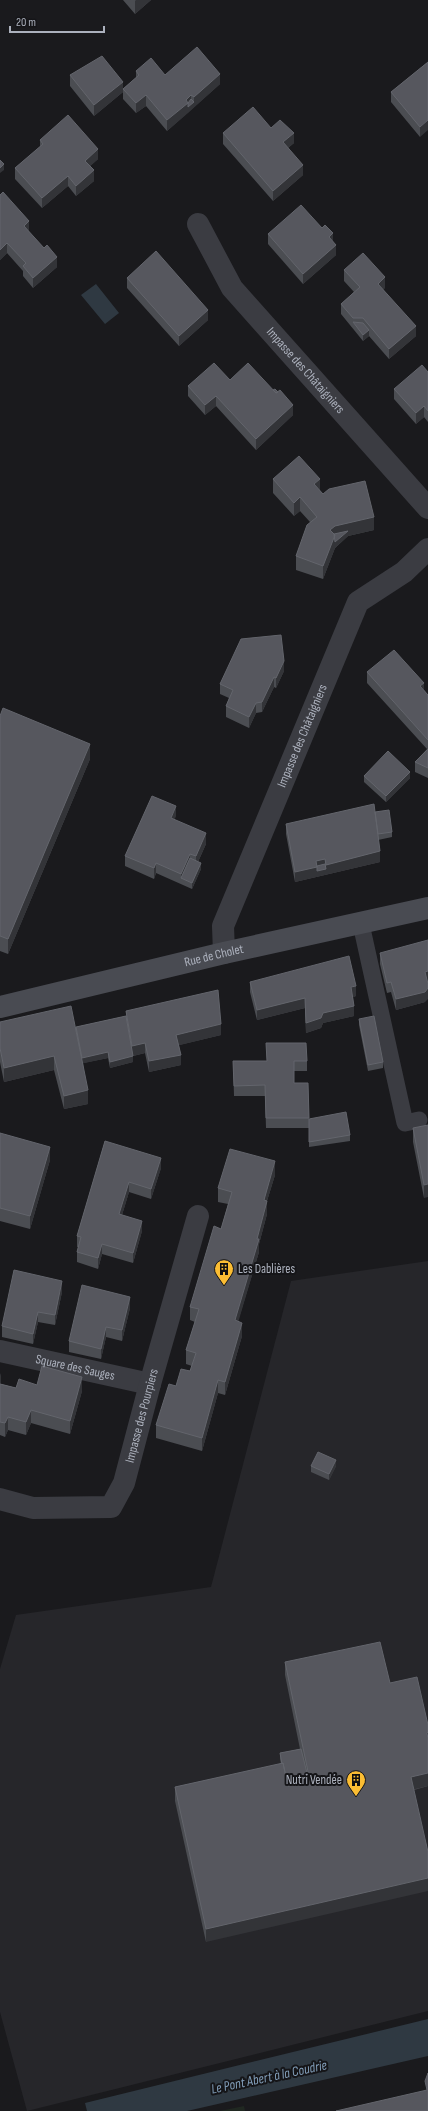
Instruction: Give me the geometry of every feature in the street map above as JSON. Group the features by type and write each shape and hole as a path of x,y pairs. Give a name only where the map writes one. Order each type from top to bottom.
{"main road":[{"name":"Rue de Cholet","path":"0,1007 224,953 428,908"}],"street":[{"name":"Impasse des Châtaigniers","path":"198,224 232,288 428,508"},
{"name":"Impasse des Châtaigniers","path":"224,953 223,926 358,602 404,572 428,549"},
{"name":"Impasse des Pourpiers","path":"0,1499 34,1508 110,1507 124,1483 150,1384 198,1216"},
{"name":"Square des Sauges","path":"0,1351 150,1384"}],"lane":[{"path":"361,924 405,1123 419,1120"}],"shaded area":[{"path":"428,1261 428,2011 27,2111 0,2012 0,1669 16,1615 211,1587 291,1281"},
{"path":"244,2106 245,2111 220,2111"}],"water":[{"path":"96,284 119,313 105,324 81,295"},
{"name":"Le Pont Abert à la Coudrie","path":"428,2019 428,2056 187,2111 87,2111 85,2103"}],"building":[{"path":"197,47 220,74 194,97 191,95 186,100 188,103 167,120 146,95 136,103 123,89 139,75 136,71 151,58 165,75"},
{"path":"102,56 123,82 94,105 70,75"},
{"path":"428,62 428,120 420,127 391,92"},
{"path":"191,99 194,102 188,107 188,103"},
{"path":"253,107 271,128 280,120 294,133 283,142 303,165 273,191 223,133"},
{"path":"68,115 98,149 85,161 94,170 76,186 68,176 42,198 15,168 43,144 40,140"},
{"path":"0,160 4,164 0,168"},
{"path":"3,192 29,221 24,226 44,248 47,245 57,257 33,278 23,266 26,263 7,243 0,250 0,195"},
{"path":"301,205 322,228 325,225 333,233 329,237 336,245 303,274 268,234"},
{"path":"156,251 208,310 179,336 127,278"},
{"path":"363,253 385,277 378,284 416,326 389,349 363,318 353,318 341,304 360,287 344,270"},
{"path":"353,322 363,323 369,330 363,335"},
{"path":"214,363 230,380 248,363 276,393 280,390 293,405 256,439 216,396 205,405 188,386"},
{"path":"422,365 428,372 428,411 424,406 416,413 394,389"},
{"path":"299,456 320,479 314,484 323,494 329,489 365,481 374,517 335,526 330,530 335,535 323,566 296,556 307,525 317,517 300,497 294,503 273,479"},
{"path":"348,531 335,542 334,534"},
{"path":"281,635 284,661 276,678 274,677 262,702 256,703 249,717 226,706 233,690 220,684 241,639"},
{"path":"394,650 424,683 420,686 428,695 428,740 367,672"},
{"path":"3,708 90,744 8,939 0,936 0,716"},
{"path":"428,749 428,768 415,762"},
{"path":"388,751 410,772 386,796 364,776"},
{"path":"152,796 176,806 171,818 206,833 196,856 190,854 181,874 156,863 154,868 125,856"},
{"path":"374,804 380,851 326,865 325,859 316,861 317,867 295,872 286,824"},
{"path":"389,810 392,832 378,834 375,812"},
{"path":"190,858 201,863 192,883 181,878"},
{"path":"325,864 326,869 317,871 317,866"},
{"path":"428,940 428,971 425,972 428,988 425,992 396,999 391,982 387,983 380,953"},
{"path":"349,956 356,986 351,987 354,1006 323,1013 321,1018 306,1023 305,998 257,1010 250,982"},
{"path":"218,990 221,1024 176,1035 181,1055 149,1061 145,1043 132,1046 126,1011"},
{"path":"71,1006 88,1090 64,1096 54,1056 4,1068 0,1048 0,1022"},
{"path":"126,1016 133,1056 110,1062 108,1052 82,1058 76,1027"},
{"path":"374,1016 383,1062 368,1065 359,1019"},
{"path":"266,1043 306,1043 307,1061 294,1061 294,1083 308,1083 309,1118 266,1118 265,1085 234,1086 233,1061 267,1061"},
{"path":"346,1112 350,1135 309,1142 309,1119"},
{"path":"428,1125 428,1184 424,1185 413,1128"},
{"path":"0,1133 50,1147 30,1216 0,1208"},
{"path":"105,1141 161,1158 151,1189 129,1182 119,1214 142,1221 133,1253 102,1244 98,1258 77,1252 81,1237 77,1236"},
{"name":"Les Dablières","path":"230,1149 275,1161 264,1200 267,1201 257,1239 259,1239 235,1320 242,1323 225,1382 218,1380 202,1438 156,1425 169,1384 176,1386 181,1369 190,1371 196,1353 186,1350 199,1309 190,1307 214,1226 221,1229 232,1192 218,1188"},
{"path":"14,1270 62,1281 55,1315 38,1312 33,1334 2,1326"},
{"path":"82,1285 130,1297 122,1330 106,1327 101,1349 69,1341"},
{"path":"42,1366 82,1377 70,1421 31,1410 26,1422 8,1417 5,1423 0,1422 0,1384 16,1388 19,1379 37,1385"},
{"path":"318,1452 336,1460 329,1474 311,1466"},
{"name":"Nutri Vendée","path":"380,1642 390,1683 417,1677 428,1725 428,1773 411,1777 428,1852 428,1878 206,1929 175,1787 283,1763 288,1786 310,1781 285,1662"},
{"path":"301,1749 309,1781 288,1786 280,1753"},
{"path":"428,2073 428,2111 336,2111 427,2090 425,2081"}],"place":[{"name":"Les Dablières","path":"224,1286"},
{"name":"Nutri Vendée","path":"356,1797"}]}
